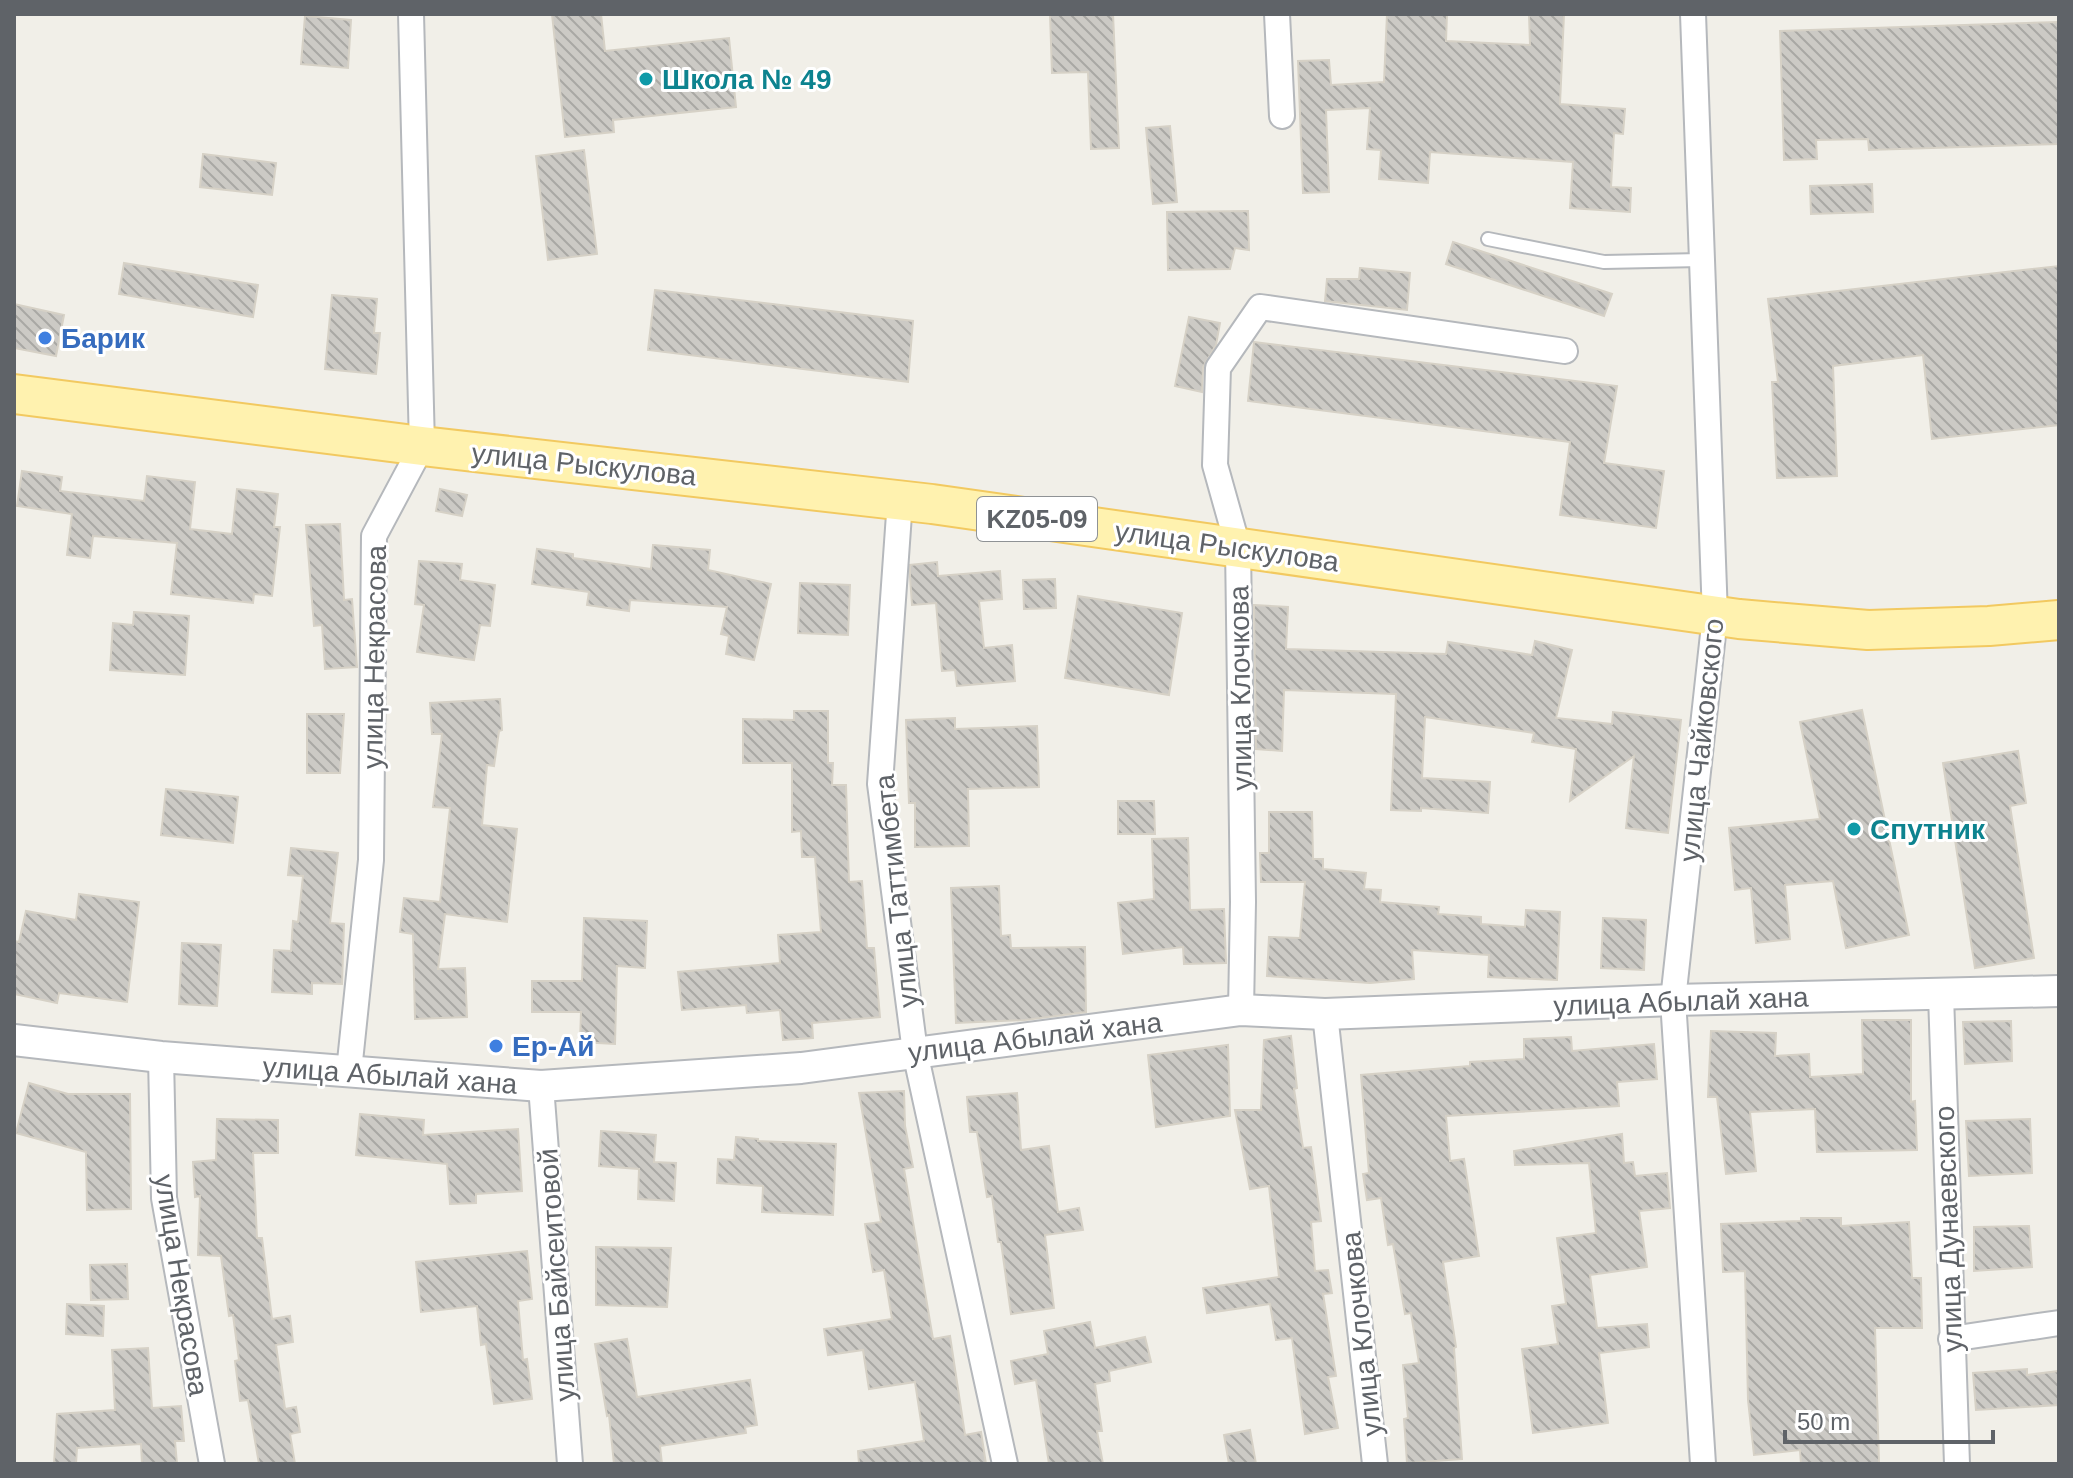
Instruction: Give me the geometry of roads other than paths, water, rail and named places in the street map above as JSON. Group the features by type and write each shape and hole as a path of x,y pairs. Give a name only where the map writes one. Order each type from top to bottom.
{"main road":[{"name":"улица Рыскулова","path":"14,394 422,446 900,500 1715,616 1868,630 2059,620"}],"street":[{"name":"улица Некрасова","path":"349,1071 371,860 374,536 422,446 411,14"},
{"path":"1277,14 1282,116"},
{"name":"улица Чайковского","path":"1693,14 1715,616 1673,1000 1703,1464"},
{"name":"улица Клочкова","path":"1241,1010 1243,902 1238,547 1215,465 1218,368 1260,307 1565,351"},
{"name":"улица Таттимбета","path":"900,500 880,784 915,1052 1005,1464"},
{"name":"улица Абылай хана","path":"14,1040 161,1057 541,1086 801,1068 1241,1010 1325,1014 1673,1000 2059,991"},
{"name":"улица Дунаевского","path":"1941,995 1957,1464"},
{"name":"улица Клочкова","path":"1325,1014 1375,1464"},
{"name":"улица Некрасова","path":"161,1057 164,1198 212,1464"},
{"name":"улица Байсеитовой","path":"541,1086 570,1464"},
{"path":"1951,1339 2059,1323"}],"lane":[{"path":"1488,239 1604,262 1701,260"}],"place":[{"name":"Школа № 49","path":"646,79"},
{"name":"Барик","path":"45,338"},
{"name":"Спутник","path":"1854,829"},
{"name":"Ер-Ай","path":"496,1046"}]}
